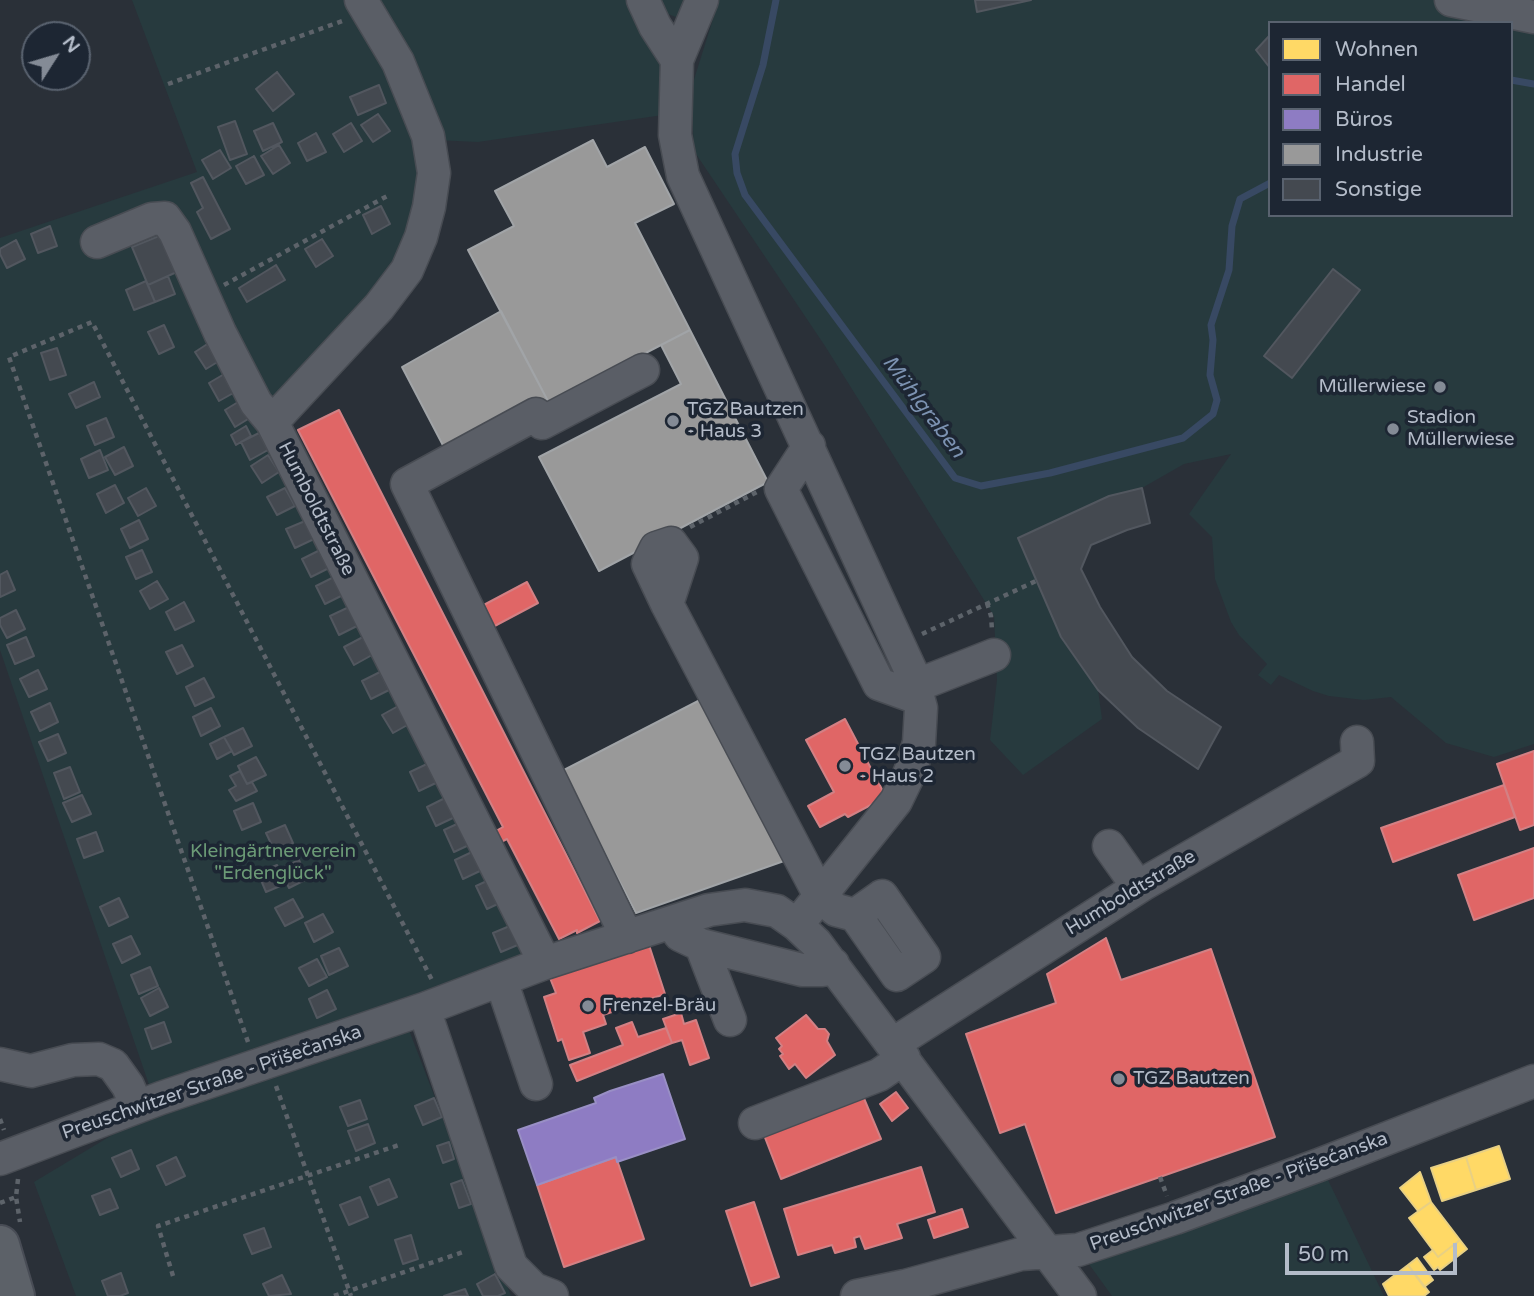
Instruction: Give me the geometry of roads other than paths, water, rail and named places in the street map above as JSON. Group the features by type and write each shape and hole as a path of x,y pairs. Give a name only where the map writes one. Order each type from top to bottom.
{"main road":[{"path":"0,1245 15,1296"}],"street":[{"path":"643,0 655,26 677,60"},
{"path":"702,0 677,60 676,135 683,176 899,644 921,708 919,743 906,782 896,801 797,925"},
{"path":"1451,0 1534,17"},
{"name":"Humboldtstraße","path":"365,5 398,62 428,136 434,173 429,207 421,237 407,270 379,306 272,422 545,963"},
{"path":"97,242 152,219 165,218 175,232 220,333 256,403 272,422"},
{"path":"627,936 407,484 536,414 542,423 643,370"},
{"path":"808,446 781,489 879,684 917,692 994,655"},
{"path":"671,543 656,548 648,564 667,604 820,896 836,910 855,915"},
{"name":"Humboldtstraße","path":"755,1123 879,1076 898,1051 1139,887 1358,761 1357,742"},
{"path":"1109,846 1139,887"},
{"path":"552,1296 534,1289 511,1266 434,1006 545,963 627,936 709,910 745,905 777,911 797,925 833,964 1080,1296"},
{"path":"672,923 680,935 701,945 802,970 823,970 833,964"},
{"path":"701,945 730,1020"},
{"path":"501,981 536,1084"},
{"name":"Preuschwitzer Straße - Přišečanska","path":"0,1159 136,1107 434,1006"},
{"path":"0,1064 31,1071 73,1060 99,1059 113,1065 128,1086 136,1107"},
{"name":"Preuschwitzer Straße - Přišećanska","path":"857,1296 905,1291 1021,1254 1078,1250 1175,1218 1534,1082"}],"waterway":[{"name":"Mühlgraben","path":"776,0 763,65 735,154 737,173 745,195 955,478 981,486 1050,473 1183,438 1213,414 1217,400 1210,375 1213,340 1211,325 1229,270 1232,226 1240,199 1268,184"},
{"name":"Mühlgraben","path":"1513,80 1534,84"}],"place":[{"name":"Müllerwiese","path":"1440,387"},
{"name":"TGZ Bautzen - Haus 3","path":"673,421"},
{"name":"Stadion Müllerwiese","path":"1393,429"},
{"name":"TGZ Bautzen - Haus 2","path":"845,766"},
{"name":"Frenzel-Bräu","path":"588,1006"},
{"name":"TGZ Bautzen","path":"1119,1079"}],"park label":[{"name":"Kleingärtnerverein \"Erdenglück\"","path":"273,863"}]}
